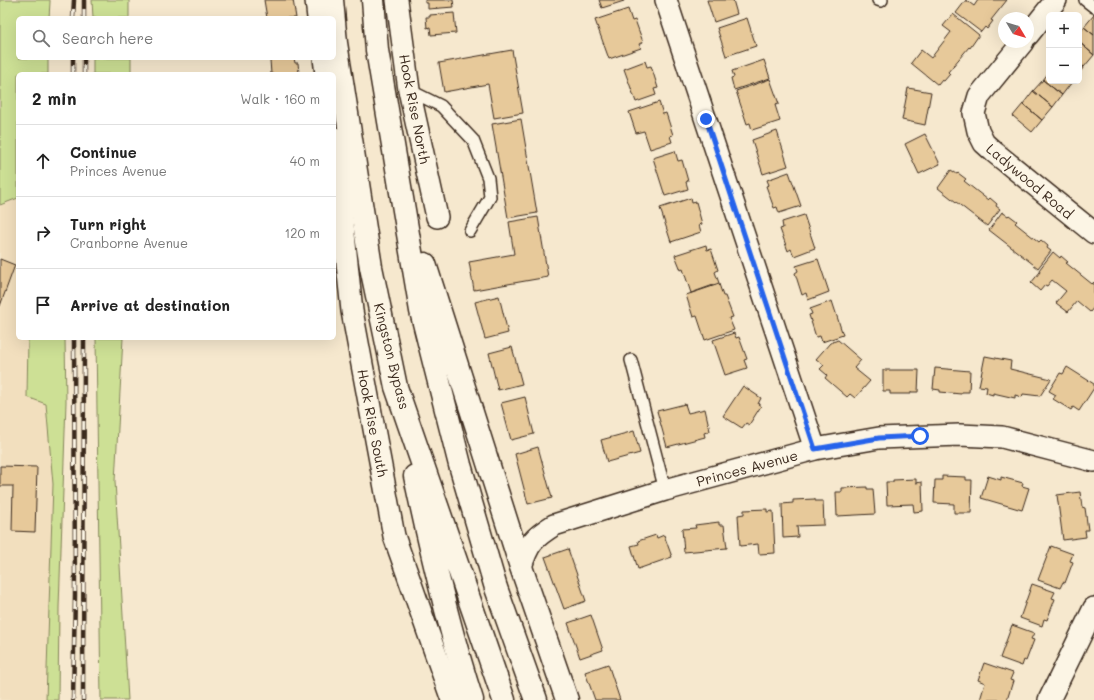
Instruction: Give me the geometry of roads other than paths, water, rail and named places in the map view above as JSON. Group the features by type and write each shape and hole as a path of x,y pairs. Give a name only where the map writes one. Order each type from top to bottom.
{"highway":[{"name":"Kingston Bypass","path":"332,0 333,16"},
{"path":"373,0 377,50 421,311 458,457 496,588 536,700"},
{"name":"Kingston Bypass","path":"336,43 371,267 396,387 504,700"},
{"path":"393,147 426,269 521,568 567,700"},
{"path":"396,387 433,565 458,658 472,700"}],"street":[{"path":"316,0 318,16"},
{"name":"Hook Rise North","path":"397,0 409,90 437,217"},
{"path":"666,0 815,449"},
{"path":"1034,28 1056,0"},
{"name":"Ladywood Road","path":"1018,48 979,96 974,113 978,131 984,143 994,152 1094,233"},
{"path":"324,60 326,72"},
{"name":"Hook Rise South","path":"336,157 352,311 394,536 452,700"},
{"name":"Princes Avenue","path":"521,568 526,550 538,535 554,525 665,490 815,449 879,438 960,435 1002,438 1094,461"},
{"path":"1049,700 1094,608"}],"lane":[{"path":"878,0 881,2 882,0"},
{"path":"1086,0 1094,7"},
{"path":"409,90 441,106 473,140 488,178 490,197 470,231"},
{"path":"631,360 665,490"}],"railway":[{"path":"73,16 74,0"},
{"path":"84,0 84,16"},
{"path":"73,60 73,72"},
{"path":"84,60 84,72"},
{"path":"73,700 75,595 74,340"},
{"path":"83,700 84,340"}]}
